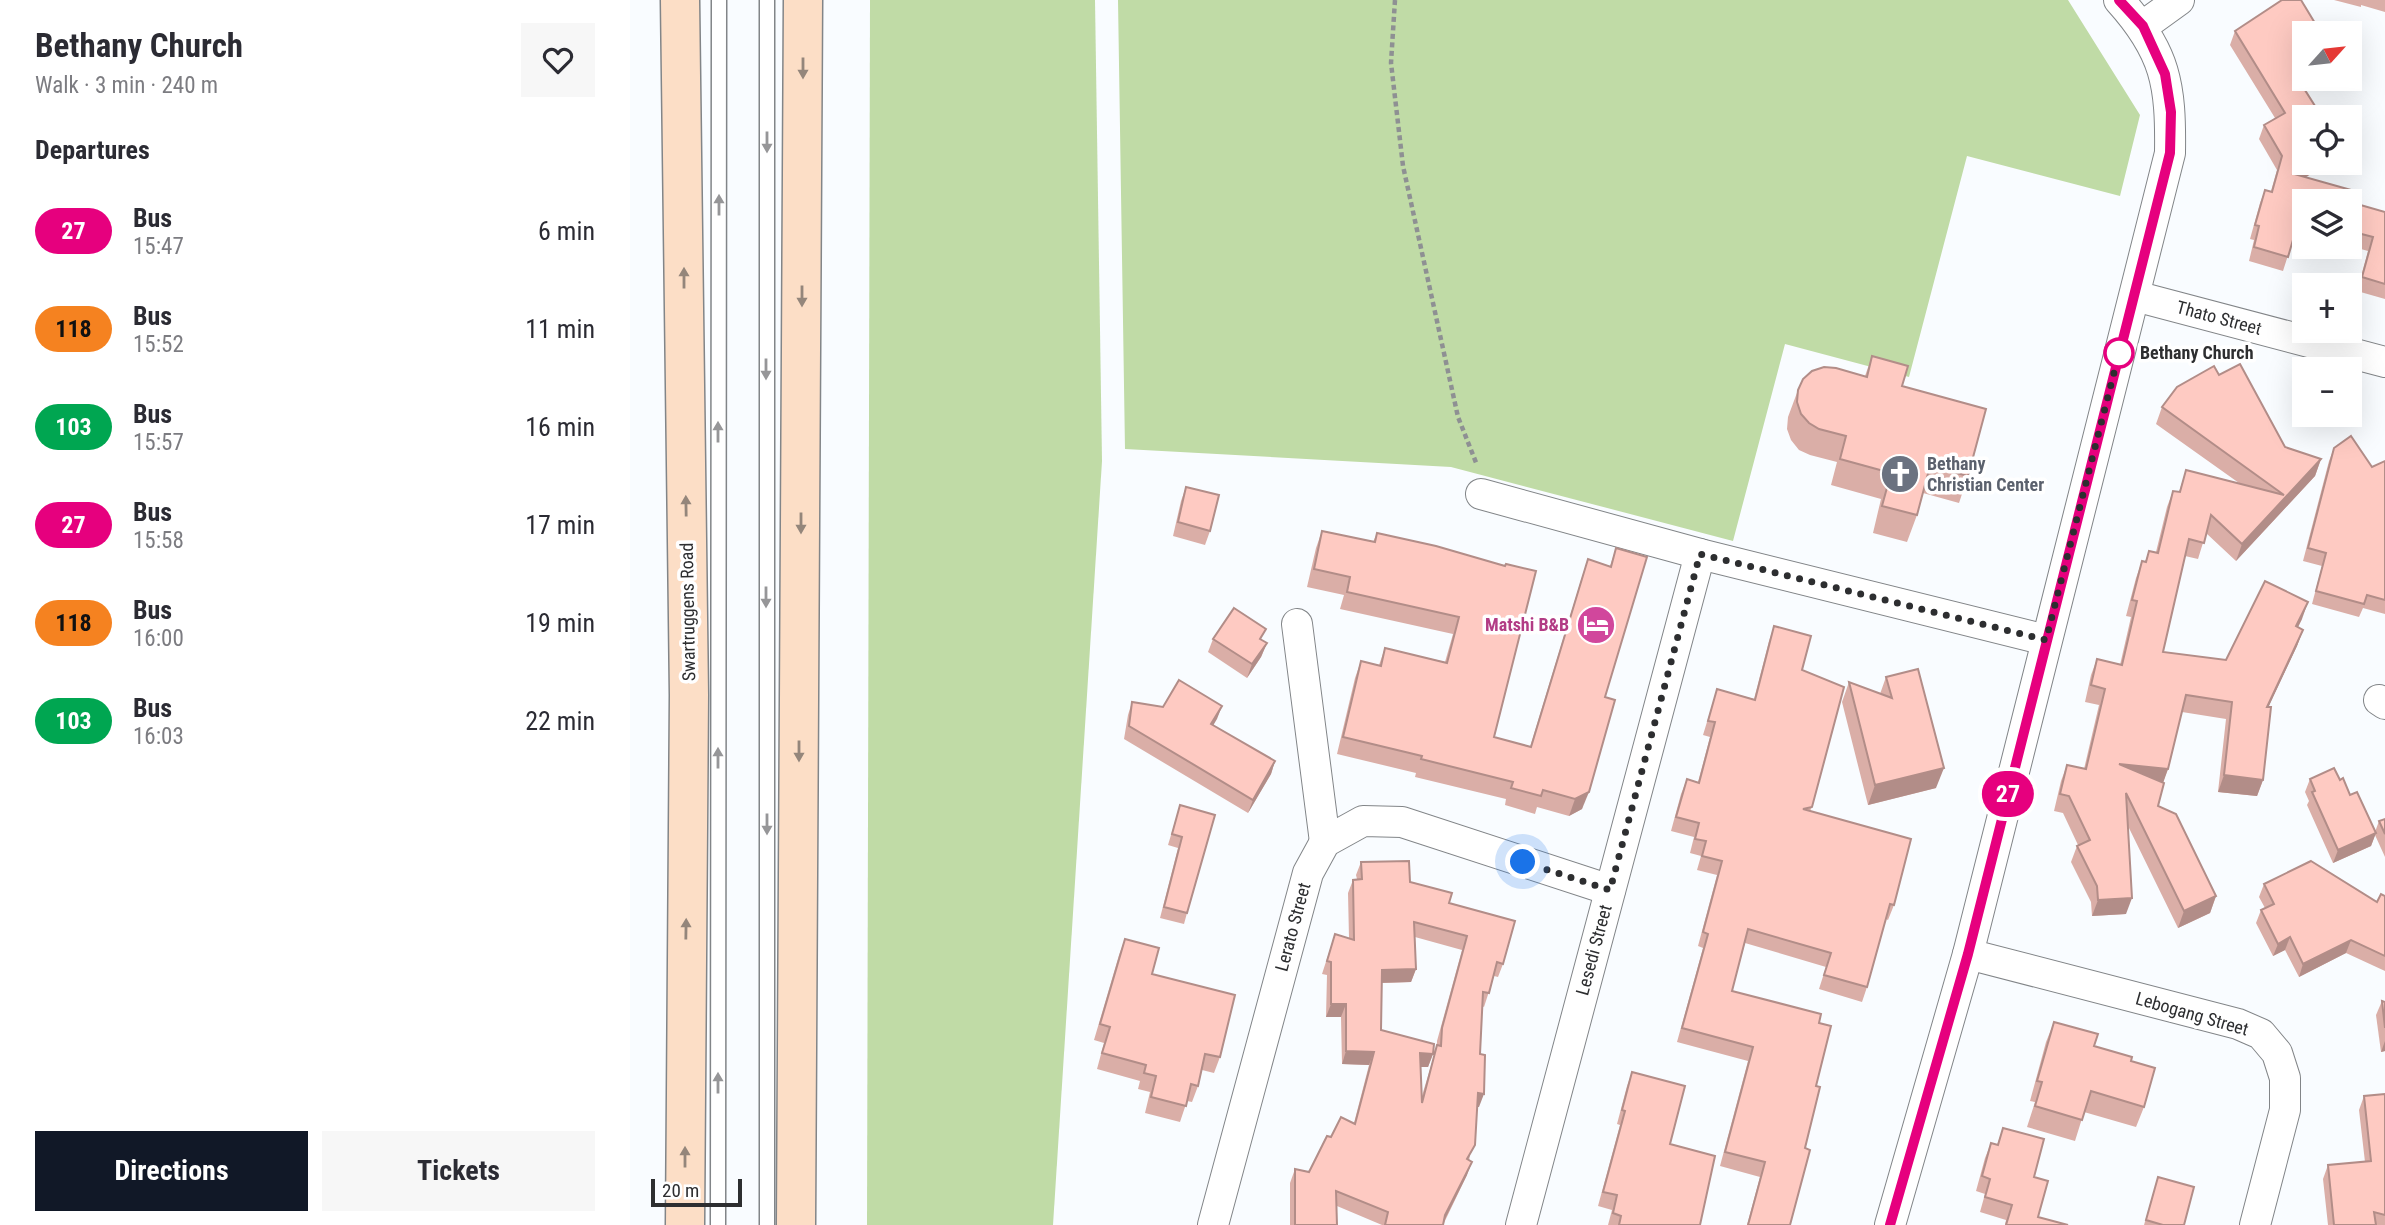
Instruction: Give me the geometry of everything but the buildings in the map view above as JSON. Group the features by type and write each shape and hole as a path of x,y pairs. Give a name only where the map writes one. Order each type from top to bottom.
{"main road":[{"name":"Swartruggens Road","path":"680,0 689,695 685,1225"},
{"path":"796,1225 803,0"}],"street":[{"path":"1890,1225 1968,954 2170,153 2171,112 2165,74 2143,26 2119,0"},
{"path":"2143,26 2179,0"},
{"name":"Thato Street","path":"2135,296 2385,362"},
{"path":"1485,495 1700,554 2046,640"},
{"name":"Lesedi Street","path":"1521,1225 1700,554"},
{"path":"1297,624 1325,842 1363,821 1402,822 1610,890"},
{"name":"Lerato Street","path":"1213,1225 1308,873 1325,842"},
{"name":"Lebogang Street","path":"1968,954 2238,1024 2261,1034 2277,1053 2285,1078 2285,1110 2255,1225"}],"lane":[{"path":"718,1225 719,0"},
{"path":"767,0 767,1225"}],"path":[{"path":"1395,0 1391,63 1402,166 1458,417 1485,495"}],"green space":[{"path":"870,0 1095,0 1102,461 1053,1225 867,1225"},
{"path":"1118,0 2068,0 2140,115 2120,196 1967,156 1909,377 1785,344 1733,541 1451,467 1125,449"}],"bus line":[{"name":"27","path":"1890,1225 1968,954 2170,153 2171,112 2165,74 2143,26 2119,0"}],"place":[{"name":"Bethany Church","path":"2119,353"},
{"name":"Bethany Christian Center","path":"1900,474"},
{"name":"Matshi B&B","path":"1596,625"}],"route":[{"path":"1523,862 1610,890 1700,554 2046,640 2119,353"}]}
